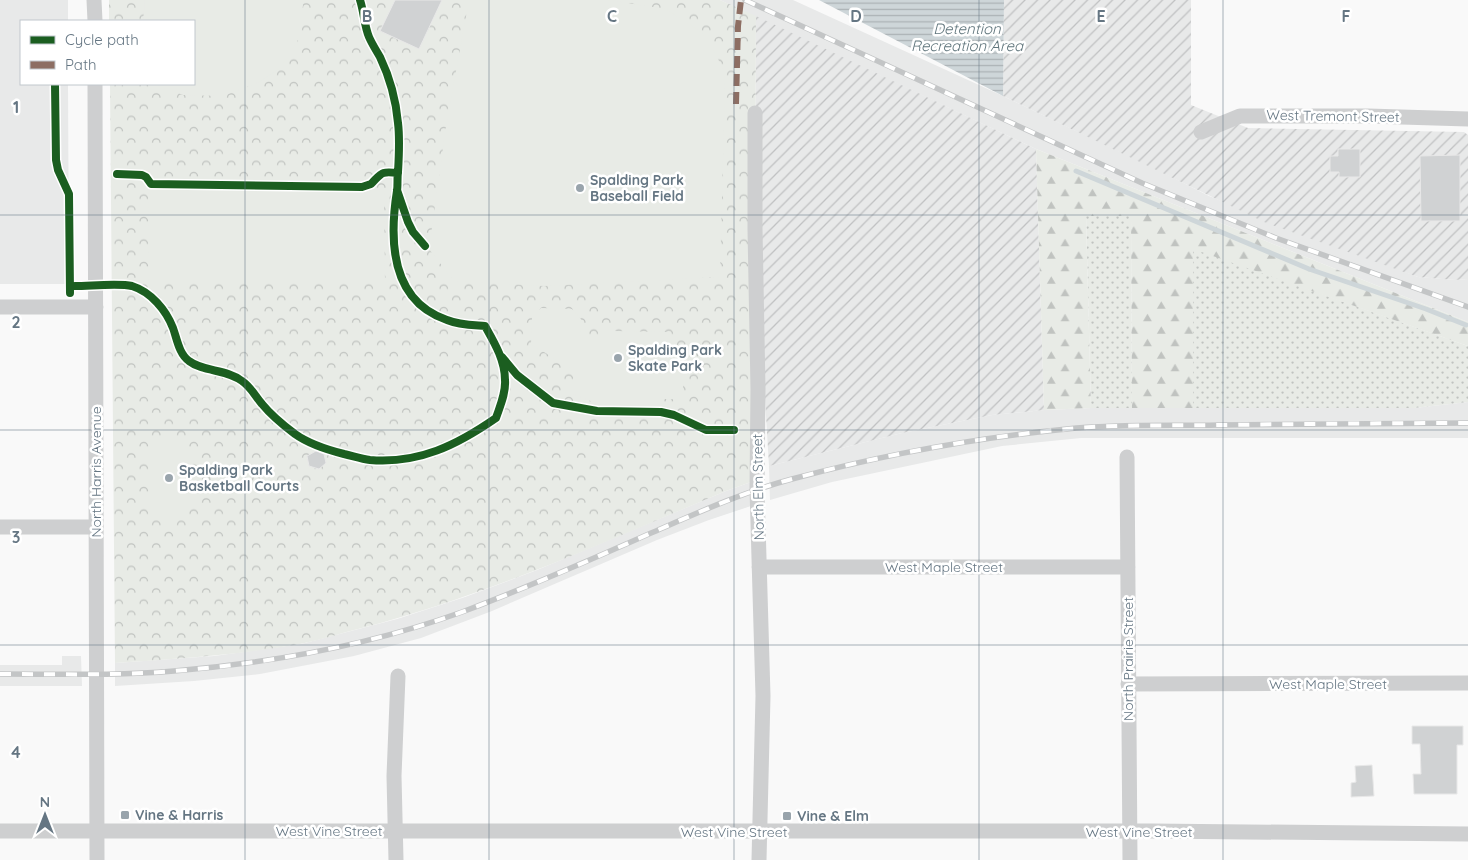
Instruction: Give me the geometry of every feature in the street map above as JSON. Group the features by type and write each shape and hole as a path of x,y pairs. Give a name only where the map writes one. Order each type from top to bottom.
{"street":[{"path":"94,0 95,20"},
{"name":"North Harris Avenue","path":"95,85 97,860"},
{"name":"North Elm Street","path":"755,113 758,389 757,489 762,696 760,860"},
{"name":"West Tremont Street","path":"1201,132 1240,116 1368,116 1468,120"},
{"path":"0,307 96,307"},
{"name":"North Prairie Street","path":"1127,457 1130,860"},
{"path":"0,527 96,527"},
{"name":"West Maple Street","path":"760,567 1128,567"},
{"path":"396,860 394,776 398,676"},
{"name":"West Maple Street","path":"1128,684 1468,684"},
{"name":"West Vine Street","path":"0,831 1468,834"}],"shaded area":[{"path":"0,0 68,0 68,20 20,20 20,85 68,85 69,284 0,284"},
{"path":"720,0 793,0 1003,96 1209,196 1418,277 1455,280 1468,279 1468,322 1036,149"},
{"path":"1004,0 1191,0 1191,105 1248,128 1464,132 1468,135 1468,279 1455,280 1418,277 1264,222 1003,96"},
{"path":"756,16 1036,149 1044,410 992,415 902,433 769,466 755,229"},
{"path":"1468,402 1468,438 1081,438 1002,446 832,482 770,500 769,466 902,433 992,415 1091,408 1414,408"},
{"path":"751,482 751,506 657,540 492,611 421,638 354,656 260,674 194,681 115,686 115,663 214,656 301,644 397,619 465,597 537,570"},
{"path":"62,656 81,656 82,686 0,686 0,665 62,665"}],"green space":[{"path":"109,0 720,0 756,16 751,482 547,566 409,615 316,641 277,648 208,656 115,663 110,85 195,85 195,20 109,20"},
{"path":"145,0 301,0 303,5 298,40 280,68 259,82 223,96 183,95 157,85 195,85 195,20 143,20"},
{"name":"Spalding Park Baseball Field","path":"469,0 608,0 666,9 701,32 716,54 725,75 720,277 544,286 454,281 429,249 446,126"},
{"path":"1036,149 1468,322 1468,346 1193,249 1193,408 1132,408 1131,216 1086,216 1091,408 1044,410"},
{"path":"148,189 384,190 385,283 149,283"},
{"path":"1086,216 1131,216 1132,408 1091,408"},
{"path":"1193,248 1468,346 1468,402 1414,408 1193,408"},
{"name":"Spalding Park Skate Park","path":"541,308 572,309 581,319 580,334 583,339 606,339 614,331 667,332 671,335 672,345 683,346 683,399 651,399 651,405 598,404 573,394 573,370 531,344 532,317"},
{"name":"Spalding Park Basketball Courts","path":"149,440 189,440 189,516 149,516"}],"water":[{"name":"Detention Recreation Area","path":"819,0 1004,0 1003,96"}],"building":[{"path":"395,0 442,0 419,49 380,31"},
{"path":"1338,149 1360,149 1360,177 1339,177 1339,172 1330,172 1330,156 1338,156"},
{"path":"1460,155 1460,221 1421,221 1420,156"},
{"path":"316,451 324,454 326,463 319,469 309,466 307,456"},
{"path":"1412,726 1463,726 1463,745 1457,745 1457,794 1414,794 1413,774 1421,774 1420,744 1412,744"},
{"path":"1372,765 1374,796 1351,797 1351,783 1356,782 1355,766"}],"waterway":[{"path":"1076,171 1309,269 1426,309 1466,325"}],"railway":[{"path":"745,0 1142,183 1276,238 1468,307"},
{"path":"0,674 152,673 210,668 283,658 356,643 427,624 486,603 756,490 860,462 963,442 1105,426 1468,423"}],"marked path":[{"path":"736,104 738,26 741,0"}],"cycle path":[{"path":"75,286 126,285 139,289 157,302 173,328 181,350 189,361 195,365 236,377 248,386 277,420 300,438 332,451 370,460 405,459 421,456 467,437 496,418 505,390 505,373 498,352 485,326 456,323 428,311 414,299 404,284 398,267 394,230 399,153 397,114 390,81 367,32 360,0"},
{"path":"55,85 56,160 58,170 69,194 70,293"},
{"path":"117,174 142,175 151,184 362,187 371,184 382,174 388,172 398,173"},
{"path":"397,190 408,222 413,232 425,246"},
{"path":"502,357 517,375 553,403 597,411 661,412 674,415 706,430 734,430"}],"place":[{"name":"Spalding Park Baseball Field","path":"580,188"},
{"name":"Spalding Park Skate Park","path":"618,358"},
{"name":"Spalding Park Basketball Courts","path":"169,478"},
{"name":"Vine & Harris","path":"125,815"},
{"name":"Vine & Elm","path":"787,816"}]}
